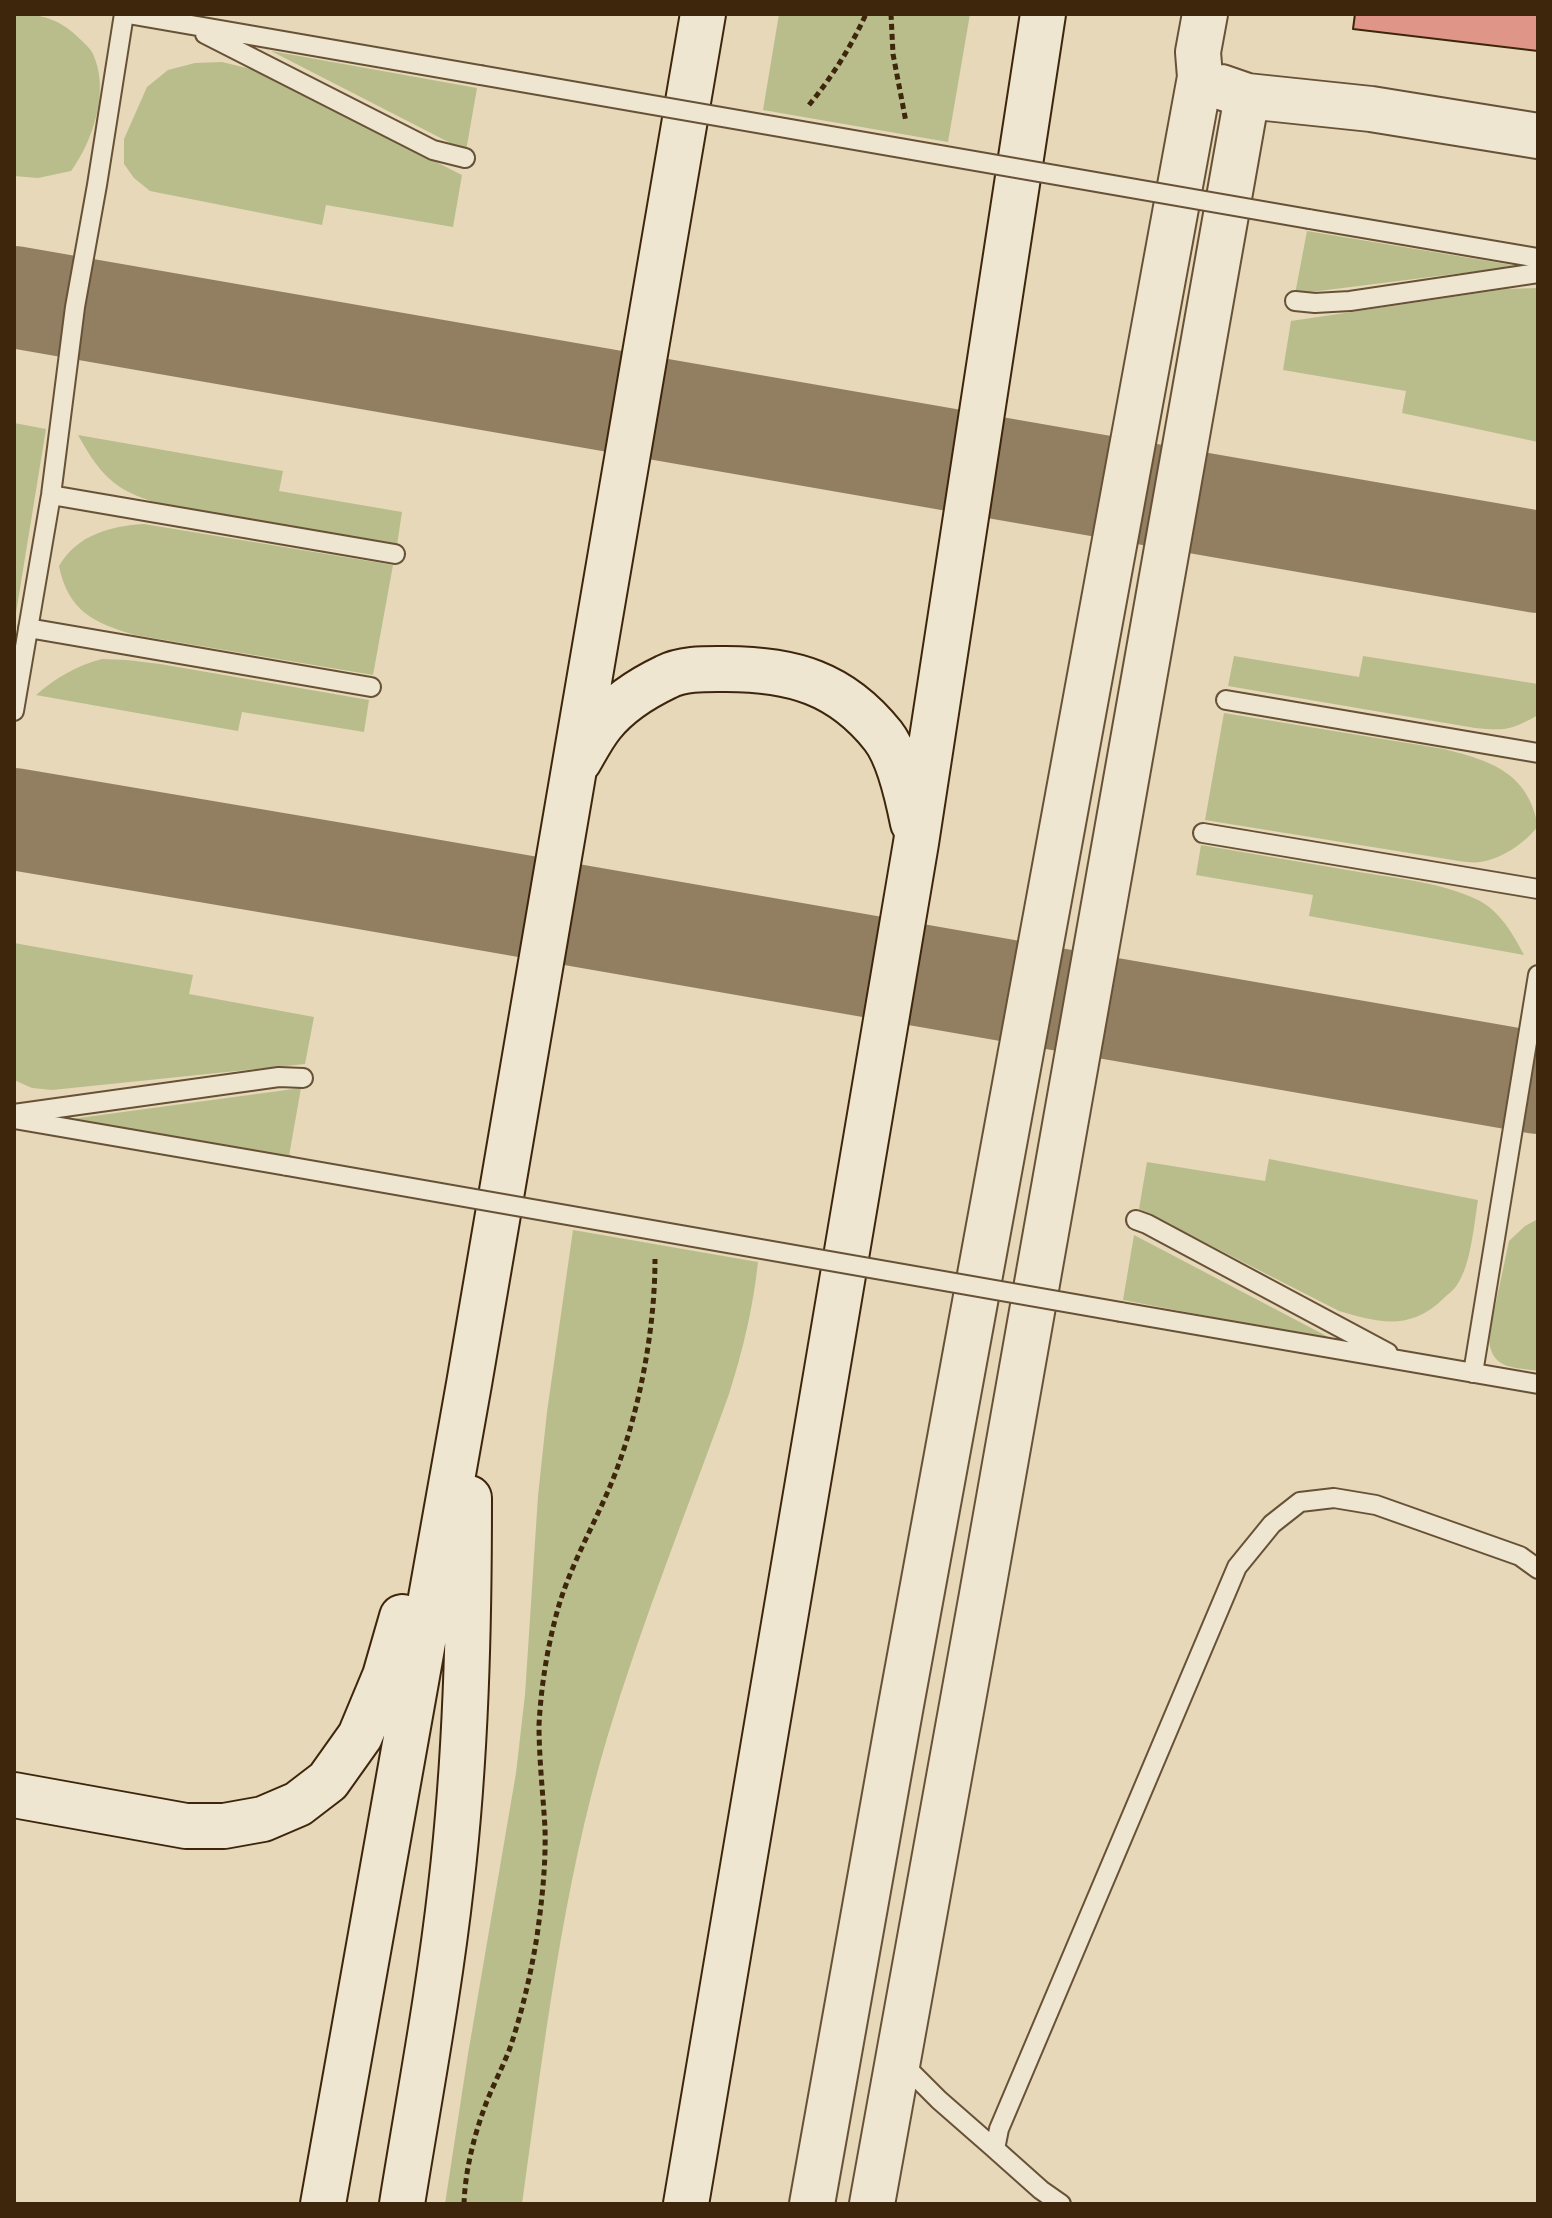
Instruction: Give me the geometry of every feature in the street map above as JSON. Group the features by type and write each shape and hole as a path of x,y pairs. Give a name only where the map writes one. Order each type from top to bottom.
{"main road":[{"path":"323,2204 469,1384 703,14"},
{"path":"686,2204 916,843 1043,14"},
{"path":"812,2204 1200,77 1198,52 1205,14"},
{"path":"1200,77 1247,96 1371,109 1538,136"},
{"path":"872,2204 1247,96"},
{"path":"574,769 602,723 635,694 669,675 707,669 785,672 832,690 859,711 885,738 907,789 916,843"},
{"path":"14,1795 186,1826 224,1826 263,1819 298,1804 328,1781 360,1736 385,1676 469,1384"},
{"path":"402,2204 451,1886 462,1763 469,1592 469,1384"}],"lane":[{"path":"14,711 51,495 75,307 126,14 1538,258"},
{"path":"186,24 433,150 465,158"},
{"path":"1295,301 1350,301 1538,273"},
{"path":"51,495 395,554"},
{"path":"28,628 371,687"},
{"path":"1226,700 1538,753"},
{"path":"1203,833 1538,889"},
{"path":"1473,1373 1538,975"},
{"path":"14,1116 279,1077 303,1078"},
{"path":"14,1116 1538,1384"},
{"path":"1136,1220 1403,1360"},
{"path":"995,2149 999,2129 1237,1567 1272,1524 1300,1502 1334,1498 1362,1502 1520,1556 1538,1569"},
{"path":"898,2059 939,2100 1061,2204"}],"path":[{"path":"808,106 834,72 866,14"},
{"path":"891,14 893,54 909,135"},
{"path":"464,2204 474,2139 509,2050 537,1935 544,1863 539,1726 548,1647 566,1583 618,1466 629,1428 651,1319 655,1245"}],"green space":[{"path":"14,14 34,15 58,23 73,33 93,54 100,83 97,115 86,145 71,171 38,178 14,176"},
{"path":"779,14 970,14 948,142 763,110"},
{"path":"271,51 477,88 466,151"},
{"path":"222,62 251,69 462,175 453,227 326,205 322,225 150,191 134,178 124,164 124,139 147,87 168,70 195,63"},
{"path":"1307,231 1518,266 1295,294"},
{"path":"1538,288 1538,442 1402,413 1406,391 1283,370 1291,321 1506,289"},
{"path":"14,423 46,429 14,625"},
{"path":"78,435 283,471 279,491 402,512 397,545 151,501 124,490 104,474"},
{"path":"144,524 393,565 373,675 135,635 95,620 69,594 59,566 75,547 96,534"},
{"path":"1234,656 1359,677 1363,656 1538,684 1538,715 1508,728 1475,728 1228,686"},
{"path":"102,659 160,664 369,700 364,732 242,712 238,731 36,695 67,673"},
{"path":"1224,713 1444,749 1478,759 1505,772 1517,782 1526,793 1538,826 1505,854 1473,862 1205,820"},
{"path":"1201,845 1451,889 1493,910 1524,955 1309,916 1313,895 1196,875"},
{"path":"14,943 193,975 189,994 314,1017 305,1064 52,1090 32,1088 14,1080"},
{"path":"301,1088 289,1156 71,1119"},
{"path":"1269,1159 1478,1200 1469,1256 1457,1285 1432,1309 1419,1316 1394,1321 1368,1319 1339,1311 1139,1209 1147,1162 1265,1181"},
{"path":"1538,1219 1538,1371 1511,1367 1497,1360 1490,1346 1489,1335 1509,1241"},
{"path":"573,1230 758,1262 756,1279 747,1329 729,1394 635,1651 591,1795 556,1969 522,2204 445,2204 516,1773 525,1695 538,1496"},
{"path":"1134,1235 1336,1341 1123,1300"}],"building":[{"path":"1355,14 1538,14 1538,51 1353,29"}],"taxiway":[{"path":"14,297 1538,562"},
{"path":"14,819 1538,1083"}]}
